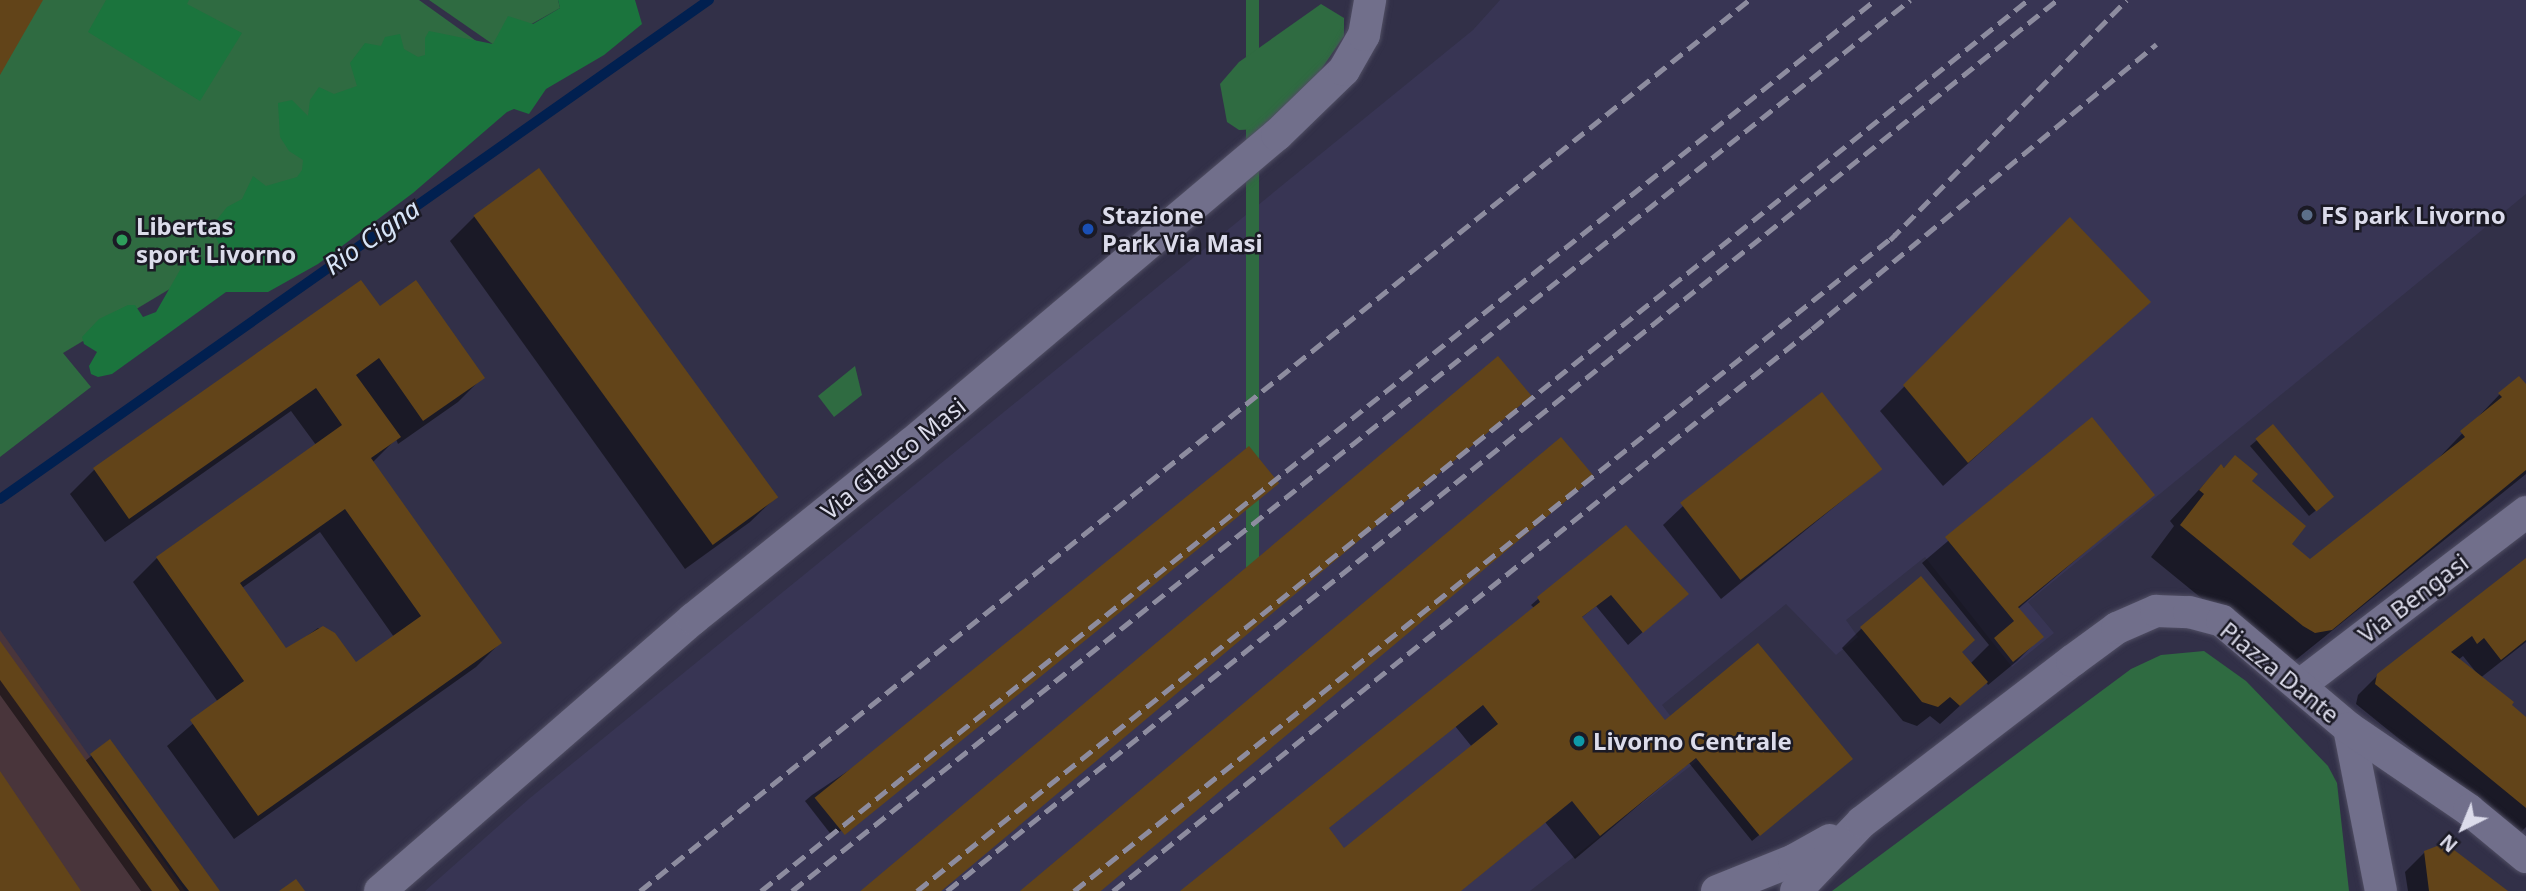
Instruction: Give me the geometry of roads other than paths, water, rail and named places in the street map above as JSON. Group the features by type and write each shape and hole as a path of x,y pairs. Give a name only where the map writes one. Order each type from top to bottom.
{"street":[{"name":"Via Glauco Masi","path":"380,891 693,619 911,444 1267,144 1344,70 1364,35 1370,0"},
{"name":"Via Bengasi","path":"2300,685 2526,512"},
{"name":"Piazza Dante","path":"1717,891 1794,860 1862,822 2071,661 2118,628 2156,611 2189,612 2222,621 2349,729 2381,891"},
{"path":"2349,729 2469,810 2526,857"},
{"name":"Piazza Dante","path":"1796,891 1862,822"}],"waterway":[{"name":"Rio Cigna","path":"0,499 709,0"}],"railway":[{"path":"640,891 1749,0"},
{"path":"761,891 1875,0"},
{"path":"792,891 1910,0"},
{"path":"917,891 2028,0"},
{"path":"947,891 2057,0"},
{"path":"1890,240 2127,0"},
{"path":"1113,891 1812,329 2156,44"},
{"path":"1074,891 1896,234"}],"place":[{"name":"FS park Livorno","path":"2307,215"},
{"name":"Stazione Park Via Masi","path":"1088,229"},
{"name":"Libertas sport Livorno","path":"122,240"},
{"name":"Livorno Centrale","path":"1579,741"}]}
